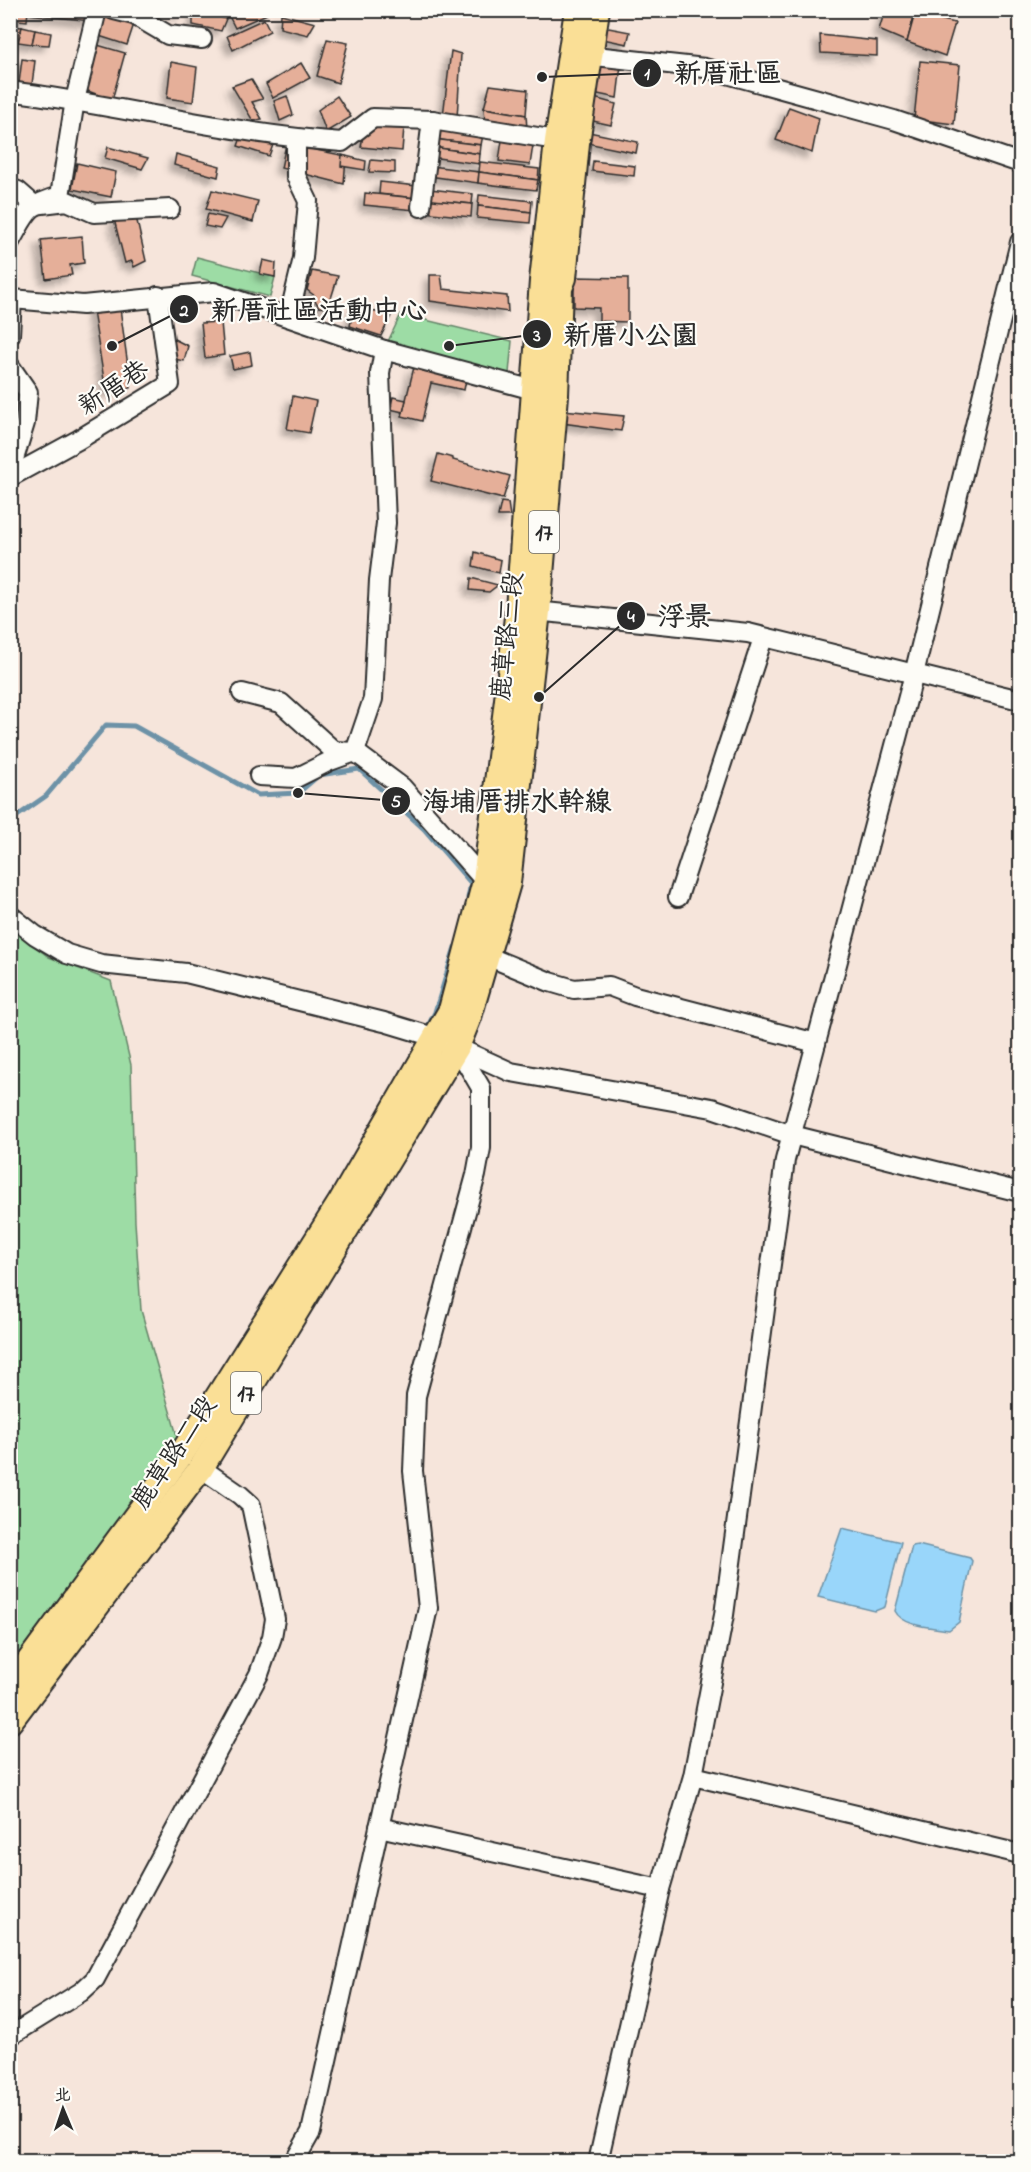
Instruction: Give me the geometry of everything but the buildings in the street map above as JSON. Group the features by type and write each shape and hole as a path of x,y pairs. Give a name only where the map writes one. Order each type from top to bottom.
{"main road":[{"name":"鹿草路三段","path":"457,1047 469,1017 487,956 528,610 545,393 542,281 580,54 577,10"},
{"name":"鹿草路三段","path":"580,54 597,10"},
{"name":"鹿草路三段","path":"434,1037 451,1010 496,882"},
{"name":"鹿草路二段","path":"10,1687 183,1452 340,1203 434,1037"},
{"name":"鹿草路二段","path":"10,1721 201,1468 457,1047"}],"street":[{"path":"10,242 29,209 40,201 60,196 75,100 97,10"},
{"path":"114,10 134,15 168,35 202,39"},
{"path":"580,54 705,68 894,120 1020,163"},
{"path":"10,91 75,100 296,139 342,142 373,118 432,120 567,142"},
{"path":"422,207 432,120"},
{"path":"289,316 303,258 308,201 296,177 296,139"},
{"path":"10,188 18,191 34,205 67,201 94,213 170,209"},
{"path":"598,2162 660,1889 693,1776 724,1615 784,1172 792,1135 914,674 1020,242"},
{"path":"10,335 11,298 83,305 214,292 384,350 545,393"},
{"name":"新厝巷","path":"10,477 78,440 170,384 158,296"},
{"path":"355,752 373,699 379,580 386,523 380,373 384,350"},
{"path":"10,366 28,392 25,423 10,472"},
{"path":"528,610 748,633 1020,700"},
{"path":"678,897 764,638"},
{"path":"242,693 281,703 334,751 355,752 402,787 496,882"},
{"path":"259,776 296,778 330,761 355,752"},
{"path":"10,915 35,935 67,954 101,964 186,973 384,1022 434,1037 511,1072 712,1108 792,1135 1020,1192"},
{"path":"487,956 550,982 574,989 609,986 635,996 816,1043"},
{"path":"294,2162 311,2132 428,1608 413,1471 416,1396 476,1176 481,1148 481,1088 457,1047"},
{"path":"10,2036 81,1992 95,1979 259,1674 272,1637 275,1619 251,1505 240,1494 201,1468"},
{"path":"693,1776 1020,1854"},
{"path":"379,1827 660,1889"}],"green space":[{"path":"197,257 275,277 270,297 192,276"},
{"path":"401,314 512,341 509,373 384,350"},
{"path":"11,929 49,957 111,981 131,1065 135,1222 141,1310 178,1439 11,1666"}],"water":[{"path":"842,1528 901,1542 885,1607 875,1611 818,1597"},
{"path":"918,1545 970,1558 972,1561 959,1622 949,1630 911,1623 895,1611 912,1546"}],"waterway":[{"path":"10,821 46,796 106,725 134,726 258,795 298,793 319,775 359,769 425,830 471,883 468,898"},
{"path":"428,1026 435,1012 455,947"}],"place":[{"name":"新厝社區","path":"542,77"},
{"name":"新厝社區活動中心","path":"112,346"},
{"name":"新厝小公園","path":"449,346"},
{"name":"浮景","path":"539,697"},
{"name":"海埔厝排水幹線","path":"298,793"}]}
